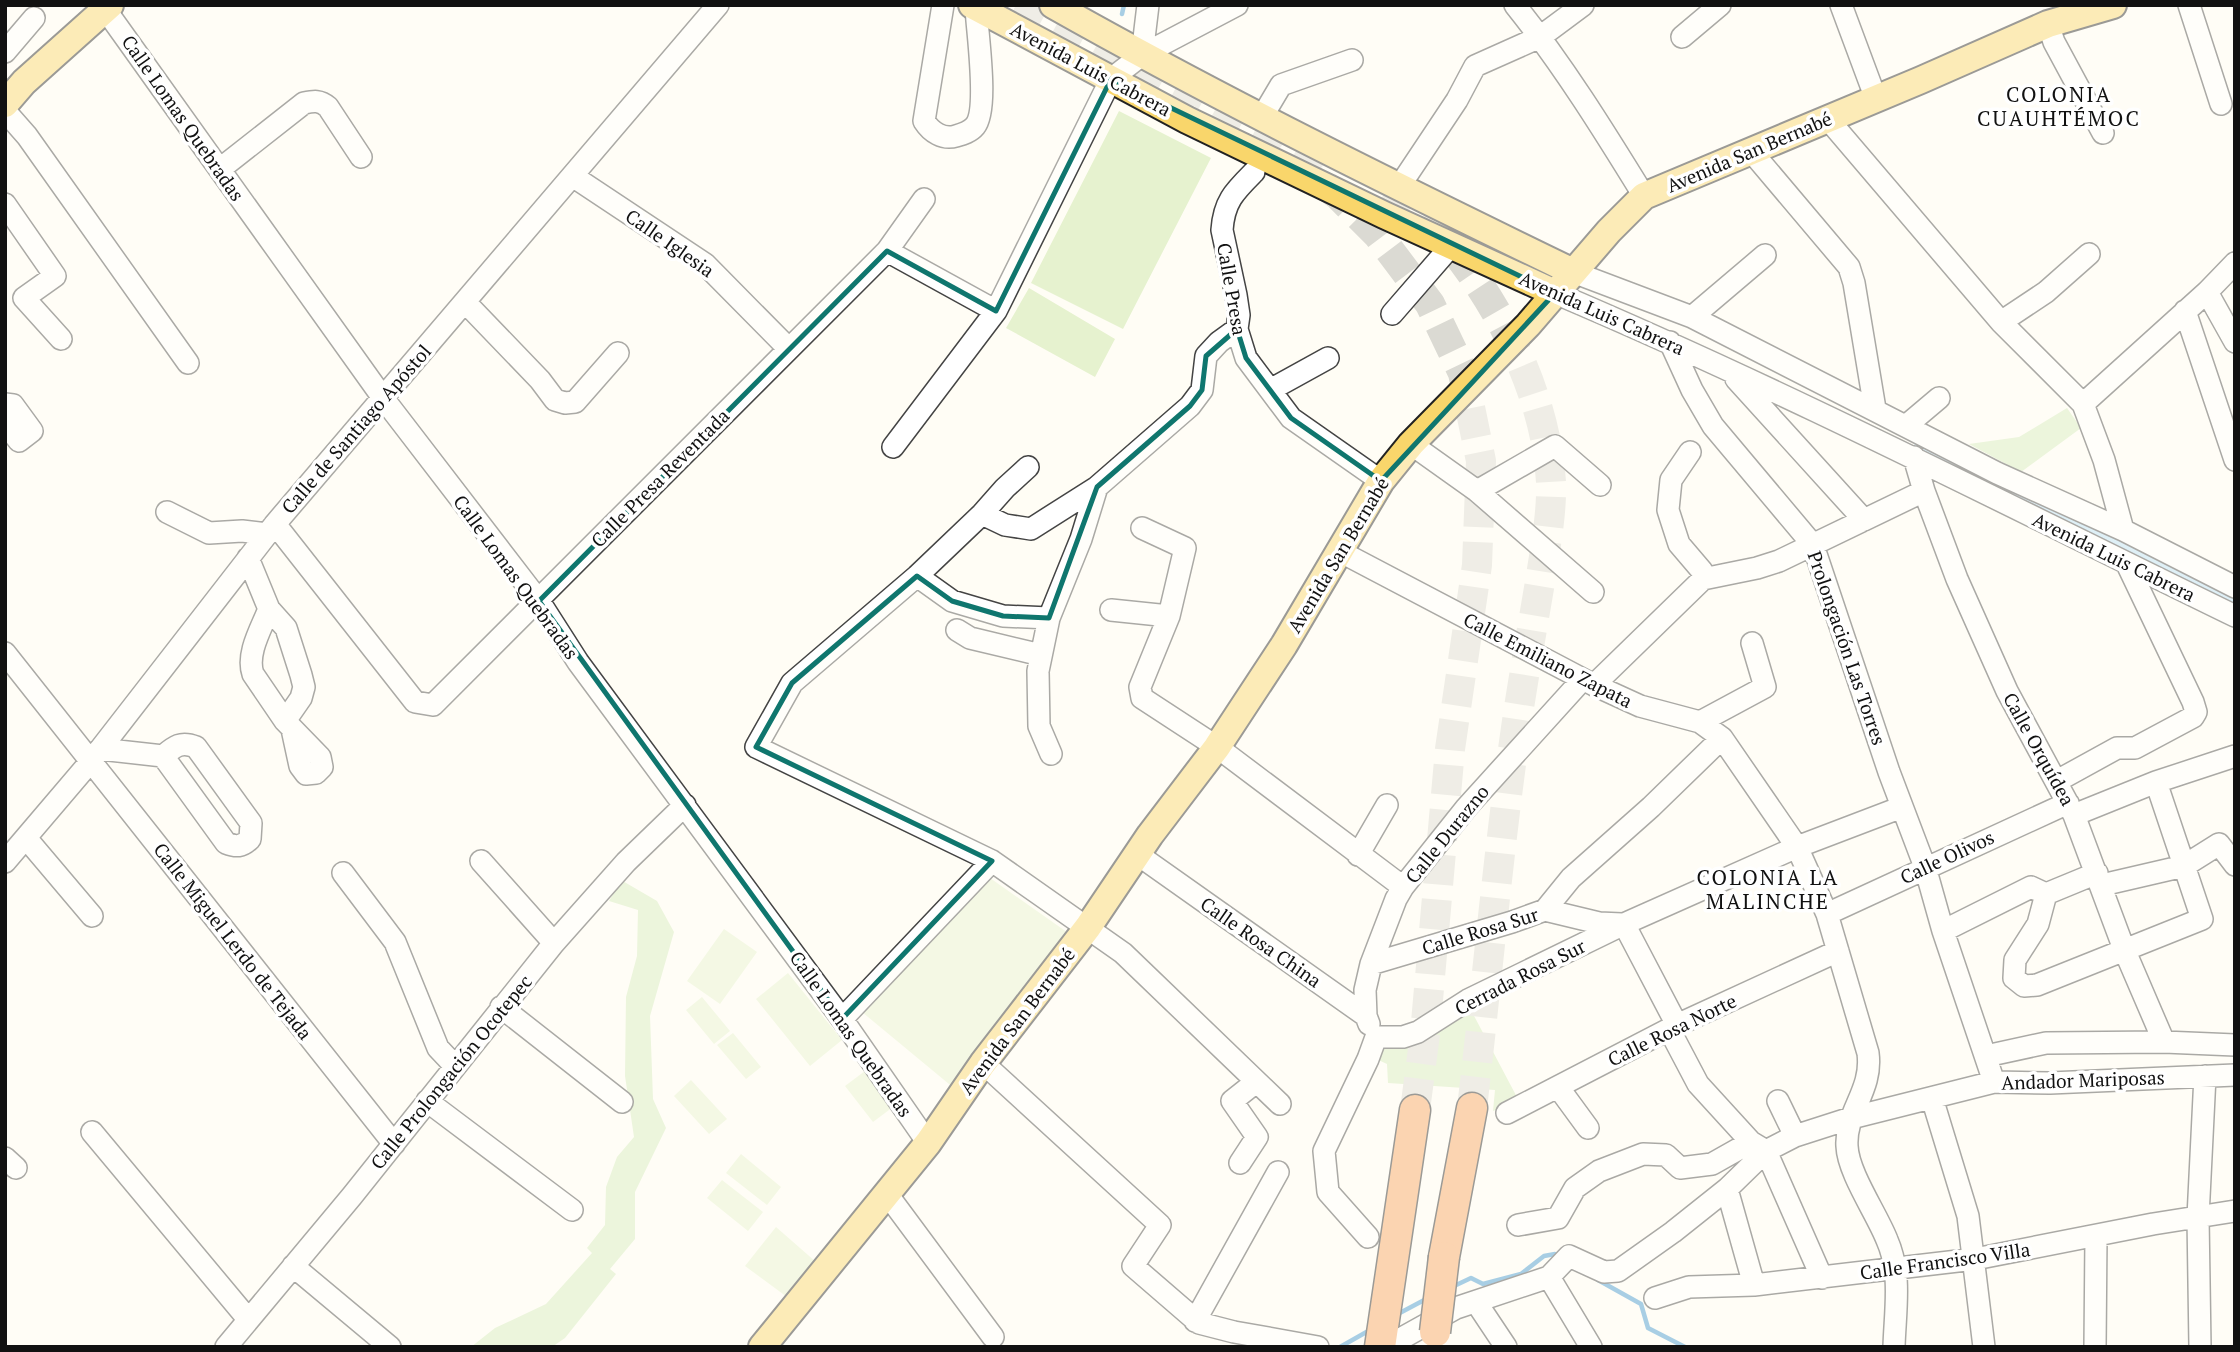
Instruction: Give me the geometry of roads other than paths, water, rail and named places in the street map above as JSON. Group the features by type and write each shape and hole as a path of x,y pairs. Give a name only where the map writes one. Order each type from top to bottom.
{"highway":[{"path":"1434,1339 1444,1258 1472,1108"},
{"path":"1380,1347 1415,1110"}],"main road":[{"name":"Avenida Luis Cabrera","path":"1054,5 1142,55 1262,117 1573,272"},
{"name":"Avenida San Bernabé","path":"762,1347 928,1143 983,1063 1088,927 1137,854 1217,747 1341,552 1381,481 1411,444 1503,351 1609,231 1644,196 2048,24 2113,5"},
{"name":"Avenida Luis Cabrera","path":"974,6 1187,120 1555,293"},
{"path":"5,104 24,82 108,7"}],"street":[{"name":"Calle de Santiago Apóstol","path":"5,862 95,755 271,529 718,5"},
{"path":"943,5 924,121 939,135 950,138 965,134 975,126 982,104 974,6"},
{"path":"1142,55 1148,5"},
{"path":"892,447 996,311 1111,79 1142,55 1237,5"},
{"path":"1515,5 1599,124 1644,196"},
{"path":"1399,187 1457,100 1475,66 1540,37 1583,5"},
{"path":"1682,37 1720,5"},
{"path":"1841,5 1876,99"},
{"path":"2189,5 2221,104"},
{"name":"Calle Lomas Quebradas","path":"108,7 383,398 539,601 578,662 842,1019 928,1143"},
{"path":"5,52 34,18"},
{"path":"2048,24 2054,42 2103,133"},
{"path":"1262,117 1281,85 1352,60"},
{"path":"220,169 304,103 313,101 322,102 328,107 361,156"},
{"path":"5,111 27,136 188,363"},
{"path":"1827,118 2001,323 2083,404 2104,460 2123,530"},
{"path":"1751,151 1849,267 1875,409"},
{"name":"Calle Presa","path":"1254,172 1230,195 1222,230 1239,315 1237,329 1246,358 1291,418 1381,481"},
{"name":"Calle Iglesia","path":"574,177 705,264 789,348"},
{"name":"Calle Presa Reventada","path":"271,529 415,702 433,705 887,251 924,199"},
{"path":"5,204 55,276 24,298 61,339"},
{"path":"1392,314 1451,246"},
{"path":"887,251 996,311"},
{"path":"2001,323 2046,292 2089,254"},
{"path":"1692,317 1765,255"},
{"path":"2083,404 2207,292 2235,263"},
{"name":"Avenida Luis Cabrera","path":"1573,272 1692,317 1997,473 2123,530 2235,587"},
{"path":"2207,292 2235,342"},
{"name":"Avenida Luis Cabrera","path":"1555,293 1670,342 1914,457 2235,616"},
{"path":"465,302 540,380 555,400 565,404 575,402 618,353"},
{"path":"2185,311 2235,460"},
{"path":"982,514 1005,525 1031,529 1097,487 1191,406 1202,390 1206,356 1237,329"},
{"name":"Prolongación Las Torres","path":"1670,342 1692,390 1713,426 1813,545 1925,867 1943,931 1994,1082"},
{"path":"1270,390 1328,358"},
{"path":"1728,371 1864,520"},
{"path":"1907,425 1939,398"},
{"path":"5,404 12,405 32,431 19,441 5,423"},
{"path":"1411,444 1477,491 1593,592"},
{"path":"1477,491 1555,446 1600,485"},
{"path":"1690,452 1671,480 1668,510 1679,544 1702,571 1703,579 1757,568 1813,545 1924,491"},
{"name":"Calle Orquídea","path":"1914,457 1957,579 2007,691 2071,809 2100,879 2124,949 2164,1042"},
{"path":"1028,467 917,576 792,683 757,747 992,861 1123,953 1280,1104"},
{"path":"1051,754 1039,726 1038,671 1049,618 1081,539 1097,487"},
{"path":"167,512 209,533 271,529"},
{"path":"1142,527 1185,548 1169,616 1140,687 1140,693 1146,701 1217,747 1403,887"},
{"name":"Calle Emiliano Zapata","path":"1341,552 1588,683 1640,706 1700,722 1722,738 1797,847 1827,914 1868,1053 1870,1069 1847,1134 1849,1158 1888,1242 1897,1269"},
{"path":"248,558 269,609 286,628 304,687 288,725 253,674 250,665 269,609"},
{"path":"2057,781 2117,748 2136,748 2193,717 2196,712 2127,564"},
{"path":"917,576 952,601 1003,616 1049,618"},
{"name":"Calle Durazno","path":"1366,1016 1365,990 1371,964 1403,887 1466,808 1588,683 1703,579"},
{"path":"1111,610 1169,616"},
{"path":"957,631 970,638 1041,655"},
{"path":"1700,722 1765,687 1752,643"},
{"name":"Calle Miguel Lerdo de Tejada","path":"5,653 72,738 95,755 394,1144"},
{"path":"1545,909 1571,878 1651,807 1722,738"},
{"path":"95,755 163,756 177,745 196,747 251,823 250,839 245,845 226,843 163,756"},
{"name":"Calle Olivos","path":"1827,914 1925,867 2071,809 2235,756"},
{"path":"2046,894 2038,924 2015,960 2014,978 2024,986 2037,985 2202,919 2156,782"},
{"name":"Calle Prolongación Ocotepec","path":"226,1347 394,1144 554,943 626,862 685,805"},
{"path":"1358,855 1387,806"},
{"name":"Calle Rosa Sur","path":"1371,964 1545,909 1599,923 1624,924 1797,847 1902,807"},
{"path":"26,838 92,916"},
{"path":"1943,931 2031,887 2046,894 2100,879 2185,866 2218,844 2235,865"},
{"name":"Calle Rosa China","path":"1137,854 1366,1016 1376,1037"},
{"path":"481,860 554,943"},
{"path":"842,1019 992,861"},
{"path":"343,873 395,942 438,1048 455,1066"},
{"path":"1624,924 1698,1084 1758,1147 1822,1278"},
{"name":"Cerrada Rosa Sur","path":"1376,1037 1403,1037 1418,1032 1468,1000 1624,924"},
{"name":"Calle Rosa Norte","path":"1507,1113 1673,1027 1838,951"},
{"path":"501,1007 622,1102"},
{"path":"1368,1237 1328,1192 1324,1151 1376,1037"},
{"path":"2137,1042 2138,1079"},
{"name":"Andador Mariposas","path":"1986,1056 2046,1043 2164,1042 2235,1045"},
{"path":"983,1063 1160,1225 1133,1266 1197,1322 1271,1343 1318,1347"},
{"name":"Andador Mariposas","path":"1758,1147 1851,1118 1994,1082 2050,1083 2235,1075"},
{"path":"2200,1347 2198,1217 2205,1076"},
{"path":"1240,1163 1256,1137 1233,1101 1256,1082"},
{"path":"1558,1087 1588,1128"},
{"path":"1932,1098 1968,1216 1984,1347"},
{"path":"427,1101 572,1210"},
{"path":"1778,1101 1795,1136"},
{"path":"92,1132 248,1319"},
{"path":"1386,1347 1456,1308 1559,1266 1604,1272 1618,1271 1727,1189 1758,1147"},
{"path":"1518,1225 1558,1218 1575,1188 1599,1171 1643,1154 1665,1155 1680,1168 1712,1164 1758,1147"},
{"path":"1197,1322 1278,1172"},
{"path":"1727,1189 1754,1285"},
{"path":"887,1194 993,1337"},
{"name":"Calle Francisco Villa","path":"1655,1298 1689,1287 1754,1285 1975,1259 2235,1211"},
{"path":"2095,1347 2096,1237"},
{"path":"293,1266 390,1347"},
{"path":"1559,1266 1591,1347"},
{"path":"1894,1347 1897,1269"},
{"path":"1476,1302 1506,1347"}],"waterway":[{"path":"1122,14 1124,5"},
{"path":"1920,450 2023,497 2233,601"},
{"path":"1452,1287 1471,1278 1483,1284 1521,1274 1544,1256 1555,1254 1561,1258"},
{"path":"1598,1280 1641,1304 1648,1328 1685,1347"},
{"path":"1396,1315 1428,1298"},
{"path":"1340,1347 1370,1330"}],"tunnel":[{"path":"1016,5 1255,134 1338,195 1378,235 1430,304 1463,373 1481,461 1477,565 1450,749 1425,1034 1415,1110"},
{"path":"1391,186 1421,213 1450,245 1500,318 1535,400 1546,441 1551,482 1548,532 1522,691 1498,870 1472,1108"}],"district":[{"name":"COLONIA CUAUHTÉMOC","path":"2059,107"},
{"name":"COLONIA LA MALINCHE","path":"1768,890"}]}
